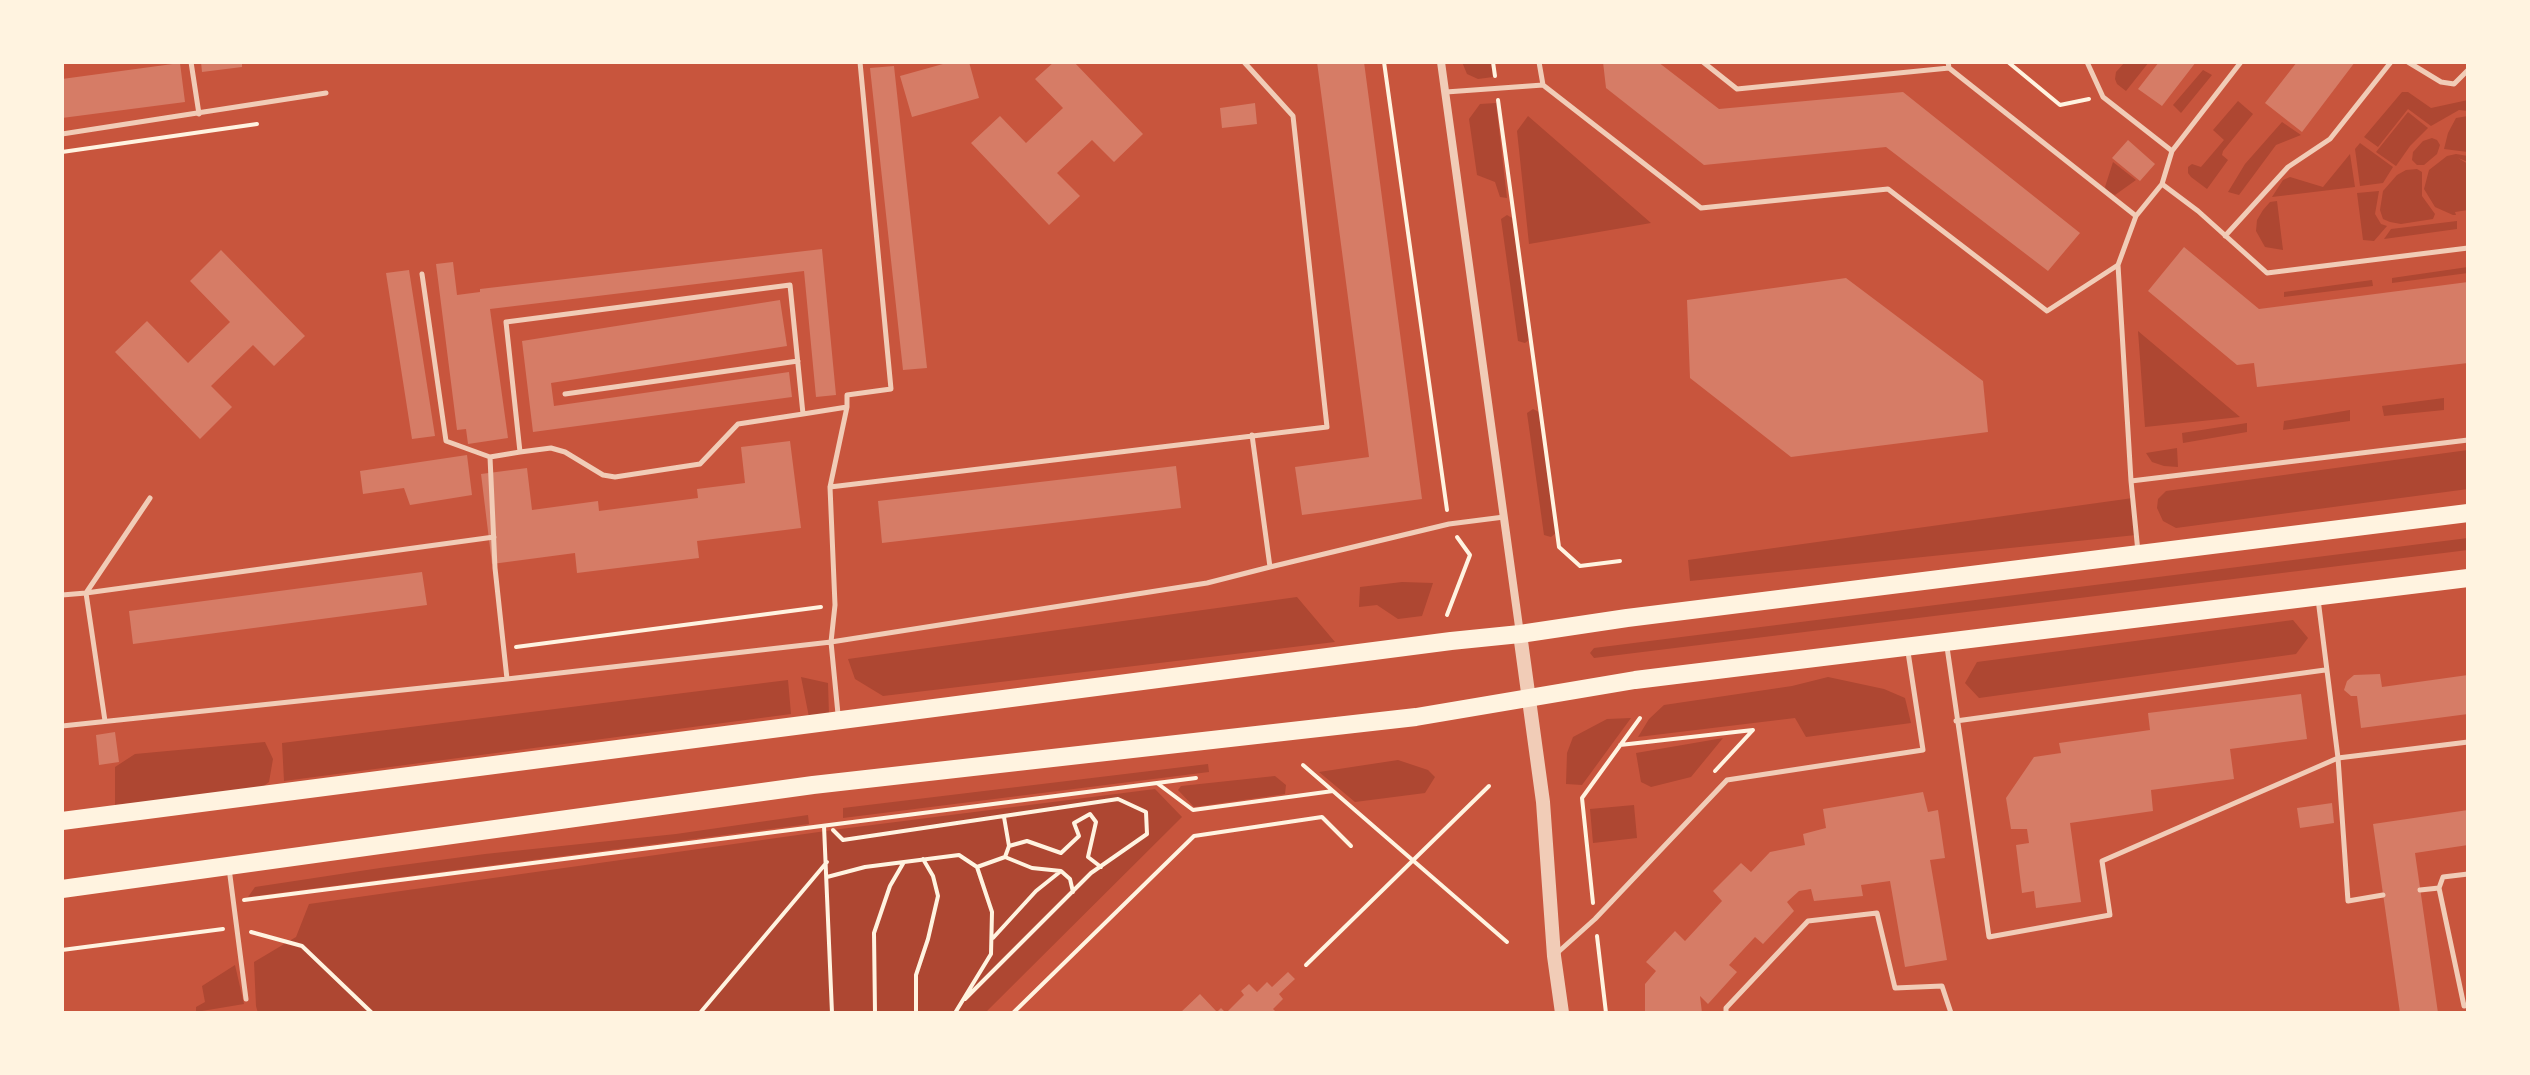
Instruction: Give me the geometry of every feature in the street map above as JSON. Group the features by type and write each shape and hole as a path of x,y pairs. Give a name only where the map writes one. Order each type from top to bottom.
{"main road":[{"path":"62,821 1436,642 1520,634 2468,513"},
{"path":"62,889 813,785 1416,717 1635,680 2468,578"}],"street":[{"path":"1441,62 1543,802 1554,956 1562,1013"}],"lane":[{"path":"191,62 199,114"},
{"path":"839,721 831,642 835,605 830,487 847,395 891,389 860,62"},
{"path":"830,487 1327,427 1293,116 1244,62"},
{"path":"1539,62 1543,85 1701,208 1888,189 2047,311 2118,265"},
{"path":"1703,62 1737,89 1949,65 2136,216"},
{"path":"2087,62 2103,97 2172,151"},
{"path":"2138,554 2118,265 2136,216 2162,184 2172,151 2241,62"},
{"path":"2225,236 2288,167 2330,139 2391,62"},
{"path":"2408,62 2441,82 2454,84 2468,70"},
{"path":"1445,93 1543,85"},
{"path":"62,134 326,93"},
{"path":"2162,184 2198,211 2267,273 2468,248"},
{"path":"422,274 446,441 490,457 551,448 565,452 603,475 615,477 700,464 738,424 847,407"},
{"path":"520,452 506,322 790,285 803,414"},
{"path":"565,394 798,361"},
{"path":"1252,435 1270,567"},
{"path":"2131,481 2468,440"},
{"path":"490,457 507,679"},
{"path":"105,721 86,593 150,498"},
{"path":"62,726 831,642 1207,583 1449,524 1504,517"},
{"path":"62,595 494,537"},
{"path":"2318,597 2338,758 2348,901 2383,895"},
{"path":"1946,642 1989,937 2110,915 2102,861 2338,758 2468,742"},
{"path":"1554,956 1595,919 1727,780 1923,750 1907,647"},
{"path":"1956,721 2325,670"},
{"path":"228,867 246,999"},
{"path":"2468,874 2443,877 2439,888 2464,1006 2468,1005"},
{"path":"2420,890 2439,888"},
{"path":"1726,1013 1726,1008 1808,921 1877,913 1895,988 1942,986 1951,1013"}],"path":[{"path":"1384,62 1449,524 1470,555 1447,615"},
{"path":"1493,62 1559,547 1580,566 1620,561"},
{"path":"2008,62 2060,105 2103,97"},
{"path":"62,152 257,124"},
{"path":"504,649 835,605"},
{"path":"1606,1013 1582,798 1640,718"},
{"path":"1620,745 1753,730 1710,776"},
{"path":"1303,765 1507,942"},
{"path":"233,901 1196,778"},
{"path":"1157,783 1193,810 1333,791"},
{"path":"1306,965 1489,786"},
{"path":"833,830 843,840 1118,799 1146,812 1147,834 1101,867 1073,892 965,999"},
{"path":"1009,846 1027,841 1061,853 1079,836 1074,823 1090,814 1096,822 1088,857 1101,867"},
{"path":"1004,816 1009,846 1005,857"},
{"path":"1013,1013 1194,836 1322,817 1351,846"},
{"path":"824,826 832,1013"},
{"path":"827,877 865,867 959,855 977,867 992,912 991,954 955,1013"},
{"path":"977,867 1005,857 1032,868 1061,871 1070,879 1073,892"},
{"path":"916,1013 916,975 938,896 933,876 923,859"},
{"path":"700,1013 827,862"},
{"path":"875,1013 874,933 890,886 904,862"},
{"path":"991,939 1036,891 1061,871"},
{"path":"1593,903 1604,891"},
{"path":"62,950 236,927 302,946 372,1013"}],"shaded area":[{"path":"1462,62 1491,62 1493,77 1478,79 1467,74"},
{"path":"2125,62 2149,62 2126,91 2115,79 2116,72"},
{"path":"2203,70 2212,75 2181,113 2173,105"},
{"path":"2402,92 2408,92 2431,108 2468,100 2468,111 2459,110 2431,126 2408,109 2378,147 2364,137"},
{"path":"2238,101 2253,114 2223,151 2222,155 2228,160 2207,189 2191,177 2188,167 2192,164 2201,167 2224,140 2213,130"},
{"path":"1496,103 1507,198 1500,197 1495,182 1477,175 1469,119 1480,104"},
{"path":"2408,112 2428,128 2396,166 2376,152"},
{"path":"1528,116 1651,223 1529,244 1517,131"},
{"path":"2468,116 2468,152 2444,149 2456,118"},
{"path":"2282,122 2301,135 2276,145 2239,195 2228,192 2245,164"},
{"path":"2432,138 2440,145 2437,154 2424,165 2417,165 2412,160 2413,152 2423,141"},
{"path":"2360,143 2393,167 2383,183 2360,186 2355,149"},
{"path":"2350,154 2355,187 2272,197 2283,180 2290,177 2323,187"},
{"path":"2447,156 2468,156 2468,162 2458,158 2468,164 2468,210 2453,215 2435,207 2424,189 2429,170"},
{"path":"2113,162 2136,180 2115,195 2105,187"},
{"path":"2417,169 2422,172 2422,196 2435,214 2433,219 2401,224 2383,219 2380,210 2383,191 2397,175"},
{"path":"2379,191 2375,214 2381,224 2387,226 2374,241 2363,240 2357,193"},
{"path":"2277,201 2283,250 2265,247 2256,231 2257,220 2263,210 2270,202"},
{"path":"1507,215 1512,218 1530,339 1525,343 1518,341 1501,219"},
{"path":"2457,221 2457,229 2384,239 2391,229"},
{"path":"2468,267 2468,273 2392,283 2392,278"},
{"path":"2372,280 2373,286 2284,297 2284,292"},
{"path":"2138,331 2240,417 2145,427"},
{"path":"2444,398 2444,410 2384,416 2382,406"},
{"path":"1533,409 1539,412 1556,533 1551,537 1544,535 1527,413"},
{"path":"2350,410 2350,421 2283,430 2284,421"},
{"path":"2247,423 2247,432 2183,443 2182,433"},
{"path":"2177,448 2178,467 2152,462 2146,453"},
{"path":"2468,450 2468,489 2176,528 2163,521 2157,508 2158,499 2166,491"},
{"path":"2133,498 2136,535 1690,581 1688,560"},
{"path":"2468,538 2468,550 1594,658 1590,653 1594,648"},
{"path":"1402,582 1433,583 1422,616 1398,619 1377,605 1359,607 1360,587"},
{"path":"1297,597 1335,642 883,696 855,679 848,659"},
{"path":"2293,620 2308,638 2296,654 1979,698 1965,683 1977,662"},
{"path":"801,677 828,683 829,715 809,717"},
{"path":"1828,677 1884,689 1905,698 1911,723 1806,737 1795,718 1638,737 1649,719 1664,705 1792,686"},
{"path":"788,680 791,714 284,781 282,743"},
{"path":"1631,718 1582,785 1566,784 1567,753 1573,737 1607,719"},
{"path":"1723,738 1691,777 1651,787 1641,782 1636,753"},
{"path":"265,742 273,759 269,782 260,789 115,805 115,767 135,754"},
{"path":"1398,760 1428,770 1435,777 1425,793 1355,802 1319,772"},
{"path":"1208,764 1209,772 843,818 843,808"},
{"path":"1275,776 1286,785 1285,794 1194,807 1178,790 1181,786"},
{"path":"1155,789 1182,817 985,1013 258,1013 256,1006 254,962 296,937 309,904 833,830"},
{"path":"1634,805 1637,838 1593,843 1590,809"},
{"path":"808,815 809,824 248,897 255,887 380,868 676,834"},
{"path":"235,965 244,1004 196,1012 196,1007 205,1002 202,986"}],"building":[{"path":"201,62 242,62 242,67 202,72"},
{"path":"950,62 969,62 979,98 912,117 900,76"},
{"path":"1054,62 1074,62 1143,134 1114,162 1092,140 1057,173 1080,196 1049,225 971,143 1000,116 1026,143 1063,108 1035,79"},
{"path":"1317,62 1364,62 1422,499 1302,515 1295,467 1369,457"},
{"path":"1603,62 1658,62 1719,109 1903,92 2080,233 2048,271 1886,147 1704,165 1606,88"},
{"path":"2159,62 2196,62 2162,106 2138,89"},
{"path":"2297,62 2355,62 2302,132 2265,103"},
{"path":"180,63 185,102 62,118 62,79"},
{"path":"894,66 927,368 903,370 870,68"},
{"path":"1255,103 1257,124 1222,128 1220,108"},
{"path":"2128,140 2155,164 2140,181 2112,158"},
{"path":"2184,247 2259,309 2468,282 2468,363 2257,387 2254,363 2237,365 2148,291"},
{"path":"822,249 836,395 816,397 804,271 490,309 508,438 468,444 466,429 457,430 436,264 453,262 457,295 480,292 480,289"},
{"path":"221,250 305,336 274,366 253,345 211,386 232,407 200,439 115,352 147,321 188,363 230,322 190,281"},
{"path":"409,270 435,436 412,439 386,273"},
{"path":"1846,278 1983,381 1988,432 1791,457 1690,378 1687,300"},
{"path":"780,300 787,346 551,383 554,406 789,372 792,397 533,432 522,341"},
{"path":"790,441 801,528 697,541 699,558 577,573 575,553 492,564 481,474 527,468 532,510 598,501 599,511 698,498 697,489 745,483 741,447"},
{"path":"467,455 472,495 410,505 404,488 363,494 360,471"},
{"path":"1176,466 1181,508 882,543 878,501"},
{"path":"422,572 427,605 133,644 129,611"},
{"path":"2380,674 2382,687 2468,675 2468,714 2361,728 2357,696 2351,696 2344,690 2347,681 2354,675"},
{"path":"2301,694 2307,739 2230,749 2234,779 2151,790 2153,811 2070,823 2081,902 2036,908 2034,891 2022,893 2016,845 2029,843 2027,829 2011,829 2006,798 2034,757 2061,753 2059,743 2150,730 2148,713"},
{"path":"115,732 119,762 99,765 96,735"},
{"path":"1923,792 1928,812 1938,810 1945,858 1930,860 1947,960 1905,967 1890,881 1861,885 1863,896 1814,901 1811,889 1799,891 1787,902 1794,911 1763,944 1755,937 1729,965 1737,972 1708,1004 1700,996 1702,1013 1645,1013 1645,984 1656,971 1646,962 1675,931 1685,941 1722,901 1713,891 1741,863 1751,872 1770,852 1805,845 1803,834 1826,828 1823,809"},
{"path":"2332,803 2334,823 2300,828 2297,808"},
{"path":"2468,810 2468,845 2415,853 2438,1013 2400,1013 2373,824"},
{"path":"1288,972 1295,979 1279,994 1283,999 1273,1009 1277,1013 1226,1013 1244,995 1241,991 1249,984 1257,992 1267,982 1272,987"},
{"path":"1200,994 1217,1012 1221,1008 1226,1013 1180,1013"}]}
